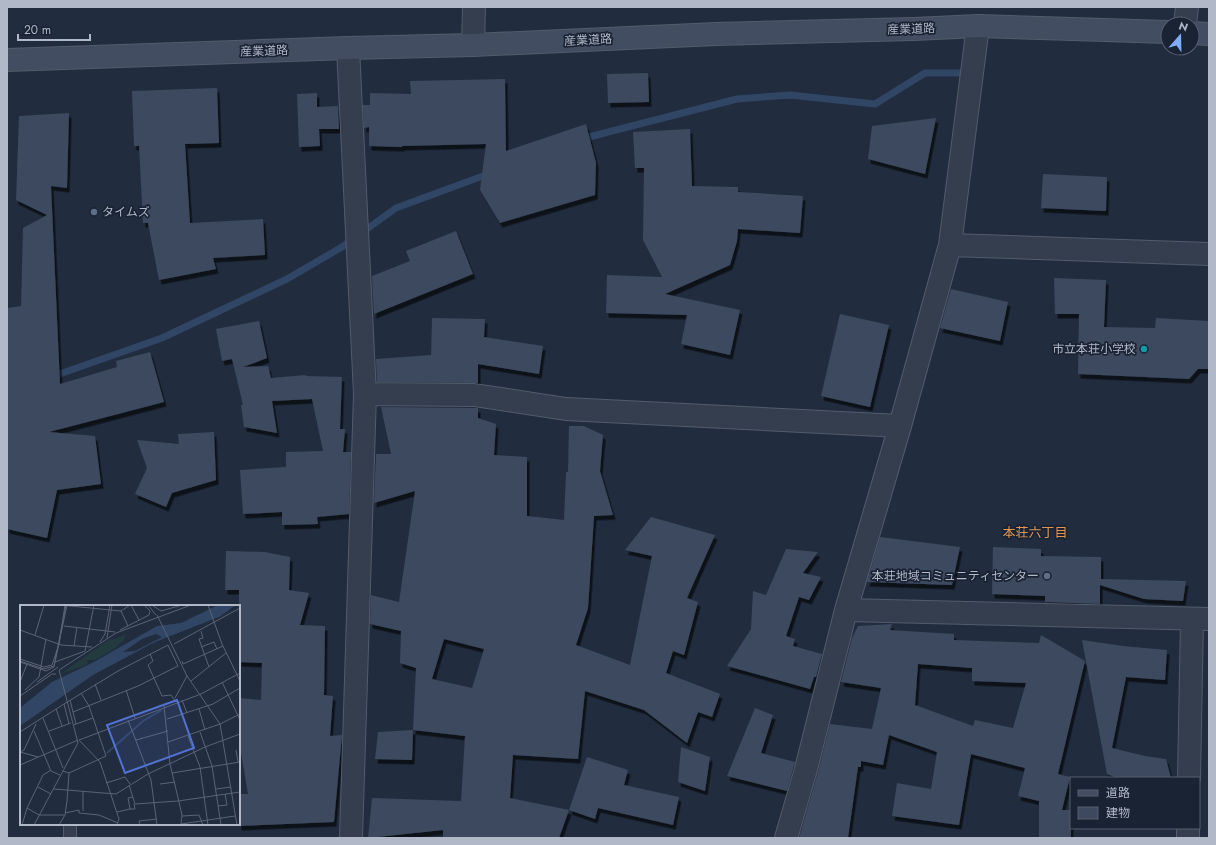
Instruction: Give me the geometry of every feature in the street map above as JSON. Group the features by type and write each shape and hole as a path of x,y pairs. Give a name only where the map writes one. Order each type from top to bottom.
{"street":[{"path":"473,45 474,7"},
{"path":"786,838 806,769 846,610 900,426 950,245 978,26"},
{"name":"産業道路","path":"7,60 473,45 716,34 978,26 1160,32"},
{"path":"348,48 365,394 351,838"},
{"path":"950,245 1209,254"},
{"path":"365,394 474,395 566,409 900,426"},
{"path":"846,610 1201,619 1189,777"}],"lane":[{"path":"70,825 70,838"}],"building":[{"path":"648,73 649,102 608,103 607,74"},
{"path":"505,79 506,151 586,124 596,163 595,195 500,223 480,190 486,144 402,147 369,146 369,127 364,128 363,105 370,105 370,93 411,94 410,81"},
{"path":"217,88 219,143 185,144 190,223 263,219 265,255 213,258 216,269 159,280 148,223 143,223 139,146 134,146 132,91"},
{"path":"317,93 317,107 338,106 339,129 319,129 320,146 299,147 297,94"},
{"path":"69,113 67,188 51,186 60,384 117,367 116,361 150,352 164,402 49,432 95,436 101,484 57,490 47,538 7,529 7,308 21,306 23,228 47,215 16,200 19,116"},
{"path":"936,118 925,174 868,159 872,126"},
{"path":"690,129 692,186 738,187 738,192 803,196 800,233 738,229 737,241 730,265 665,294 740,310 730,355 681,344 687,315 606,313 607,275 662,277 643,240 644,168 635,168 633,132"},
{"path":"1043,174 1107,177 1106,211 1041,208"},
{"path":"456,231 473,274 374,314 372,276 410,261 406,251"},
{"name":"市立本荘小学校","path":"1054,278 1106,280 1104,327 1155,328 1156,318 1209,321 1209,369 1198,369 1189,379 1078,374 1079,314 1055,314"},
{"path":"951,289 1008,302 1000,341 940,328"},
{"path":"840,314 889,325 870,407 821,396"},
{"path":"432,318 485,319 484,337 543,346 539,374 478,364 478,383 377,382 376,359 431,355"},
{"path":"259,321 267,358 243,367 268,366 271,378 306,375 342,377 340,429 345,429 343,452 351,452 349,514 317,517 318,524 282,525 282,512 243,514 240,470 286,467 286,452 323,451 312,399 272,401 277,433 244,427 241,405 243,405 232,359 222,361 216,329"},
{"path":"381,407 478,408 478,418 496,424 494,455 527,457 527,516 564,520 566,472 568,472 569,426 584,426 603,435 600,471 613,515 594,516 588,608 576,645 630,665 652,556 625,550 651,517 715,535 687,598 698,602 684,655 673,651 666,673 720,694 712,717 698,712 687,743 644,710 585,691 578,759 513,755 510,798 569,810 559,838 443,838 443,830 368,838 372,798 461,801 465,736 413,730 416,668 400,663 401,631 370,624 371,595 399,602 415,491 374,503 376,454 391,454","holes":["444,639 484,649 472,688 432,679"]},
{"path":"214,432 216,480 172,493 166,507 135,494 147,468 137,440 179,444 178,434"},
{"path":"880,537 960,547 952,585 867,582"},
{"name":"本荘地域コミュニティセンター","path":"993,547 1041,549 1041,556 1101,557 1101,579 1186,581 1183,601 1144,599 1100,585 1100,604 1045,602 1045,596 992,594"},
{"path":"786,549 818,552 803,573 821,577 809,600 799,597 786,636 795,639 793,646 822,654 816,677 814,677 810,689 727,666 751,629 753,591 766,595"},
{"path":"226,551 265,552 290,557 289,590 309,593 300,625 325,626 324,695 333,696 330,736 342,735 334,822 239,826 240,794 248,794 240,747 240,698 261,700 262,663 240,662 239,590 225,590"},
{"path":"892,624 890,630 954,634 954,640 1039,643 1041,635 1085,661 1058,774 1070,777 1062,810 1070,810 1071,838 1039,838 1039,801 1018,796 1025,768 971,754 959,825 892,816 897,783 931,789 937,752 889,735 883,765 861,761 861,767 858,767 848,838 799,838 830,724 872,729 881,688 841,682 852,638 858,626","holes":["918,664 972,668 972,681 1026,683 1013,728 975,720 973,726 915,705"]},
{"path":"1082,640 1167,650 1165,680 1126,677 1112,748 1145,756 1166,759 1171,777 1114,777 1107,774"},
{"path":"755,708 773,715 761,753 795,762 787,791 727,776"},
{"path":"413,730 412,760 375,759 378,732"},
{"path":"681,747 710,757 705,791 678,782"},
{"path":"587,757 628,770 624,785 679,797 673,825 598,808 595,819 569,810"}],"waterway":[{"path":"581,139 737,99 790,95 875,104 925,73 961,73"},
{"path":"51,377 162,338 287,279 342,247 396,208 491,173"}],"place":[{"name":"タイムズ","path":"94,212"},
{"name":"市立本荘小学校","path":"1144,349"},
{"name":"本荘地域コミュニティセンター","path":"1047,576"}],"district":[{"name":"本荘六丁目","path":"1035,532"}]}
